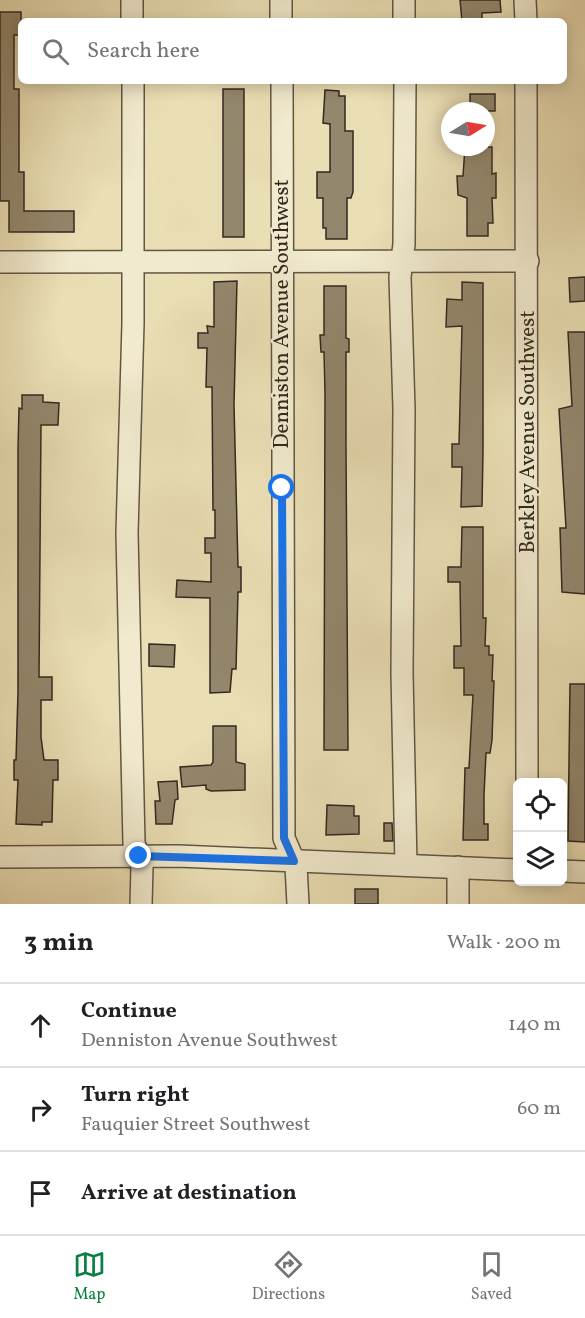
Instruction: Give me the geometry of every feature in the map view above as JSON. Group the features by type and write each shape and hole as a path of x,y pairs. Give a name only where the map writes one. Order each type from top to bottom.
{"street":[{"path":"132,0 132,18"},
{"path":"281,0 282,18"},
{"path":"404,0 404,18"},
{"path":"525,0 525,18"},
{"path":"133,84 133,323 128,532 134,843 142,867 141,904"},
{"name":"Denniston Avenue Southwest","path":"282,84 284,838 294,861 298,904"},
{"path":"405,84 402,262 402,673 406,865"},
{"name":"Berkley Avenue Southwest","path":"526,84 527,778"},
{"path":"0,262 528,261"},
{"path":"0,857 139,856 513,870"},
{"path":"458,867 458,904"},
{"path":"567,872 585,872"}],"building":[{"path":"460,0 500,0 501,12 482,13 482,18 462,18"},
{"path":"0,12 21,12 21,18 18,18 18,35 14,35 14,89 19,89 19,172 24,172 24,211 74,211 74,232 9,232 9,201 0,201"},
{"path":"223,89 244,89 244,237 223,237"},
{"path":"325,90 339,91 339,96 345,96 345,131 353,131 353,192 351,198 347,198 347,239 326,239 326,228 323,228 323,198 317,198 317,172 330,172 330,124 323,123"},
{"path":"470,94 495,94 495,102 470,102"},
{"path":"464,156 492,156 492,174 496,173 496,198 492,198 493,223 488,223 488,236 467,236 467,198 458,195 457,176 463,176"},
{"path":"585,277 585,301 570,302 569,278"},
{"path":"237,281 234,405 238,567 241,567 241,592 238,592 236,669 232,669 230,692 210,693 210,598 176,597 177,580 211,582 211,553 205,553 205,538 215,538 212,387 206,387 207,348 198,348 198,333 208,333 207,326 214,327 214,282"},
{"path":"462,282 483,283 483,452 482,506 461,507 462,467 452,467 452,444 459,444 462,326 446,327 447,299 462,300"},
{"path":"324,286 346,286 346,338 349,339 349,352 346,352 348,750 324,750 325,393 324,352 321,352 320,335 324,335"},
{"path":"568,332 585,332 585,594 562,592 560,528 566,528 559,409 572,406"},
{"path":"22,395 43,395 43,402 59,403 58,425 41,425 39,677 52,677 52,700 41,700 41,737 44,760 58,760 58,780 53,780 52,822 42,822 42,825 16,824 18,780 14,780 14,760 16,760 18,692 18,449 19,408 22,409"},
{"path":"462,527 483,527 485,646 489,646 489,655 493,655 492,681 494,681 492,740 490,753 486,753 484,795 484,824 488,824 488,840 463,840 465,768 469,768 473,695 464,695 464,668 454,668 454,646 461,646 460,582 448,582 448,567 461,567"},
{"path":"149,644 175,645 174,667 149,666"},
{"path":"570,684 585,684 585,842 568,841"},
{"path":"213,726 236,726 236,762 245,764 245,790 211,791 206,789 206,785 182,787 180,767 211,765 213,762"},
{"path":"177,781 178,799 175,800 172,824 156,824 155,801 160,801 158,782"},
{"path":"327,805 354,806 354,816 359,816 359,834 326,835"},
{"path":"384,823 392,823 393,841 384,841"},
{"path":"355,889 378,889 378,904 355,904"}],"route":[{"path":"139,856 294,861 284,838 282,488"}]}
